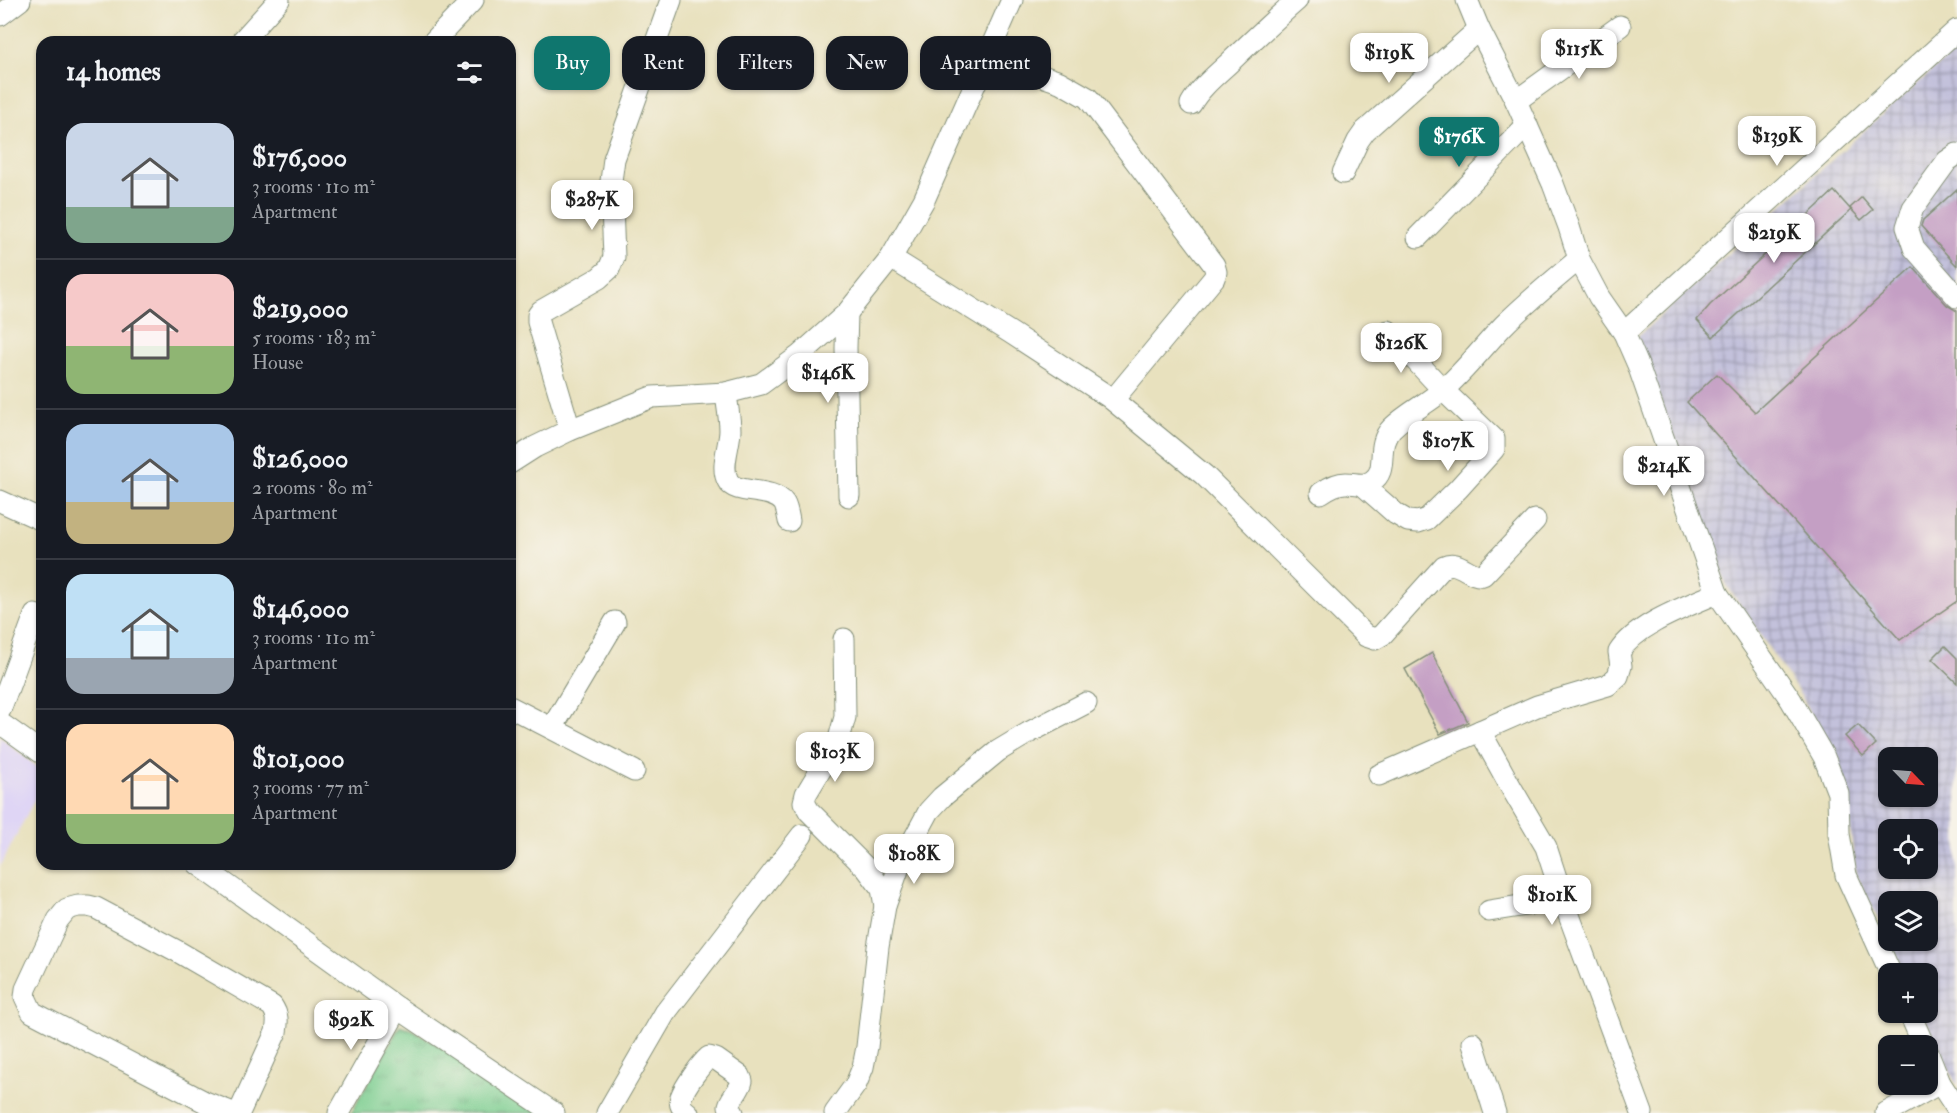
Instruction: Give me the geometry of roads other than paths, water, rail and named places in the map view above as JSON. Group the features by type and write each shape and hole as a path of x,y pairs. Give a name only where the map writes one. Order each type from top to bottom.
{"street":[{"path":"0,15 20,0"},
{"path":"247,36 279,0"},
{"path":"439,36 472,0"},
{"path":"570,429 538,322 538,315 541,311 599,278 609,269 614,257 611,181 614,159 671,0"},
{"path":"995,36 1012,0"},
{"path":"1191,104 1208,82 1297,0"},
{"path":"1467,0 1527,125 1569,227 1579,259 1599,297 1624,333 1638,365 1717,593 1791,700 1824,757 1838,793 1839,834 1846,875 1886,963"},
{"path":"1516,101 1620,26"},
{"path":"1343,173 1365,131 1479,29"},
{"path":"1624,333 1957,30"},
{"path":"1051,79 1088,98 1214,265 1216,272 1214,278 1113,400"},
{"path":"516,459 570,429 652,398 726,393 761,384 799,356 847,313 891,258 924,200 971,90"},
{"path":"1418,237 1527,125"},
{"path":"1957,154 1947,161 1913,208 1907,227 1914,248 1957,297"},
{"path":"891,258 1113,400 1204,476 1366,636 1375,639 1382,635 1444,566 1454,564 1476,576 1483,575 1535,520"},
{"path":"1321,493 1331,486 1344,483 1363,485 1374,481 1380,474 1382,445 1386,434 1396,423 1443,390 1536,295 1579,259"},
{"path":"847,313 849,496"},
{"path":"1363,485 1396,514 1408,521 1418,522 1427,519 1443,504 1494,449 1494,438 1443,390 1388,331"},
{"path":"726,393 730,430 726,470 729,482 735,487 768,493 777,497 784,503 789,521"},
{"path":"0,501 36,516"},
{"path":"1379,775 1480,731 1495,722 1537,706 1608,685 1618,676 1621,666 1619,652 1623,646 1664,617 1717,593"},
{"path":"0,711 35,615"},
{"path":"552,728 615,622"},
{"path":"844,639 845,717 839,739 806,794 804,802 808,811 867,869 882,889 885,906"},
{"path":"835,1113 856,1084 863,1067 885,906 899,867 929,811 942,797 998,752 1028,733 1086,703"},
{"path":"516,710 634,771"},
{"path":"0,723 36,749"},
{"path":"1480,731 1546,848 1642,1113"},
{"path":"607,1113 665,1013 802,835"},
{"path":"212,870 398,1008 554,1113"},
{"path":"1489,911 1563,899"},
{"path":"233,1113 205,1102 32,1012 26,997 26,989 58,920 67,909 78,906 96,908 177,951 272,1006 277,1013 276,1032 239,1113"},
{"path":"339,1113 398,1008"},
{"path":"1473,1043 1495,1113"},
{"path":"688,1113 683,1109 682,1096 703,1062 709,1057 716,1059 740,1076 742,1080 741,1086 730,1102 729,1106 733,1113"},
{"path":"1938,1078 1957,1109"},
{"path":"1886,1113 1940,1083"}]}
